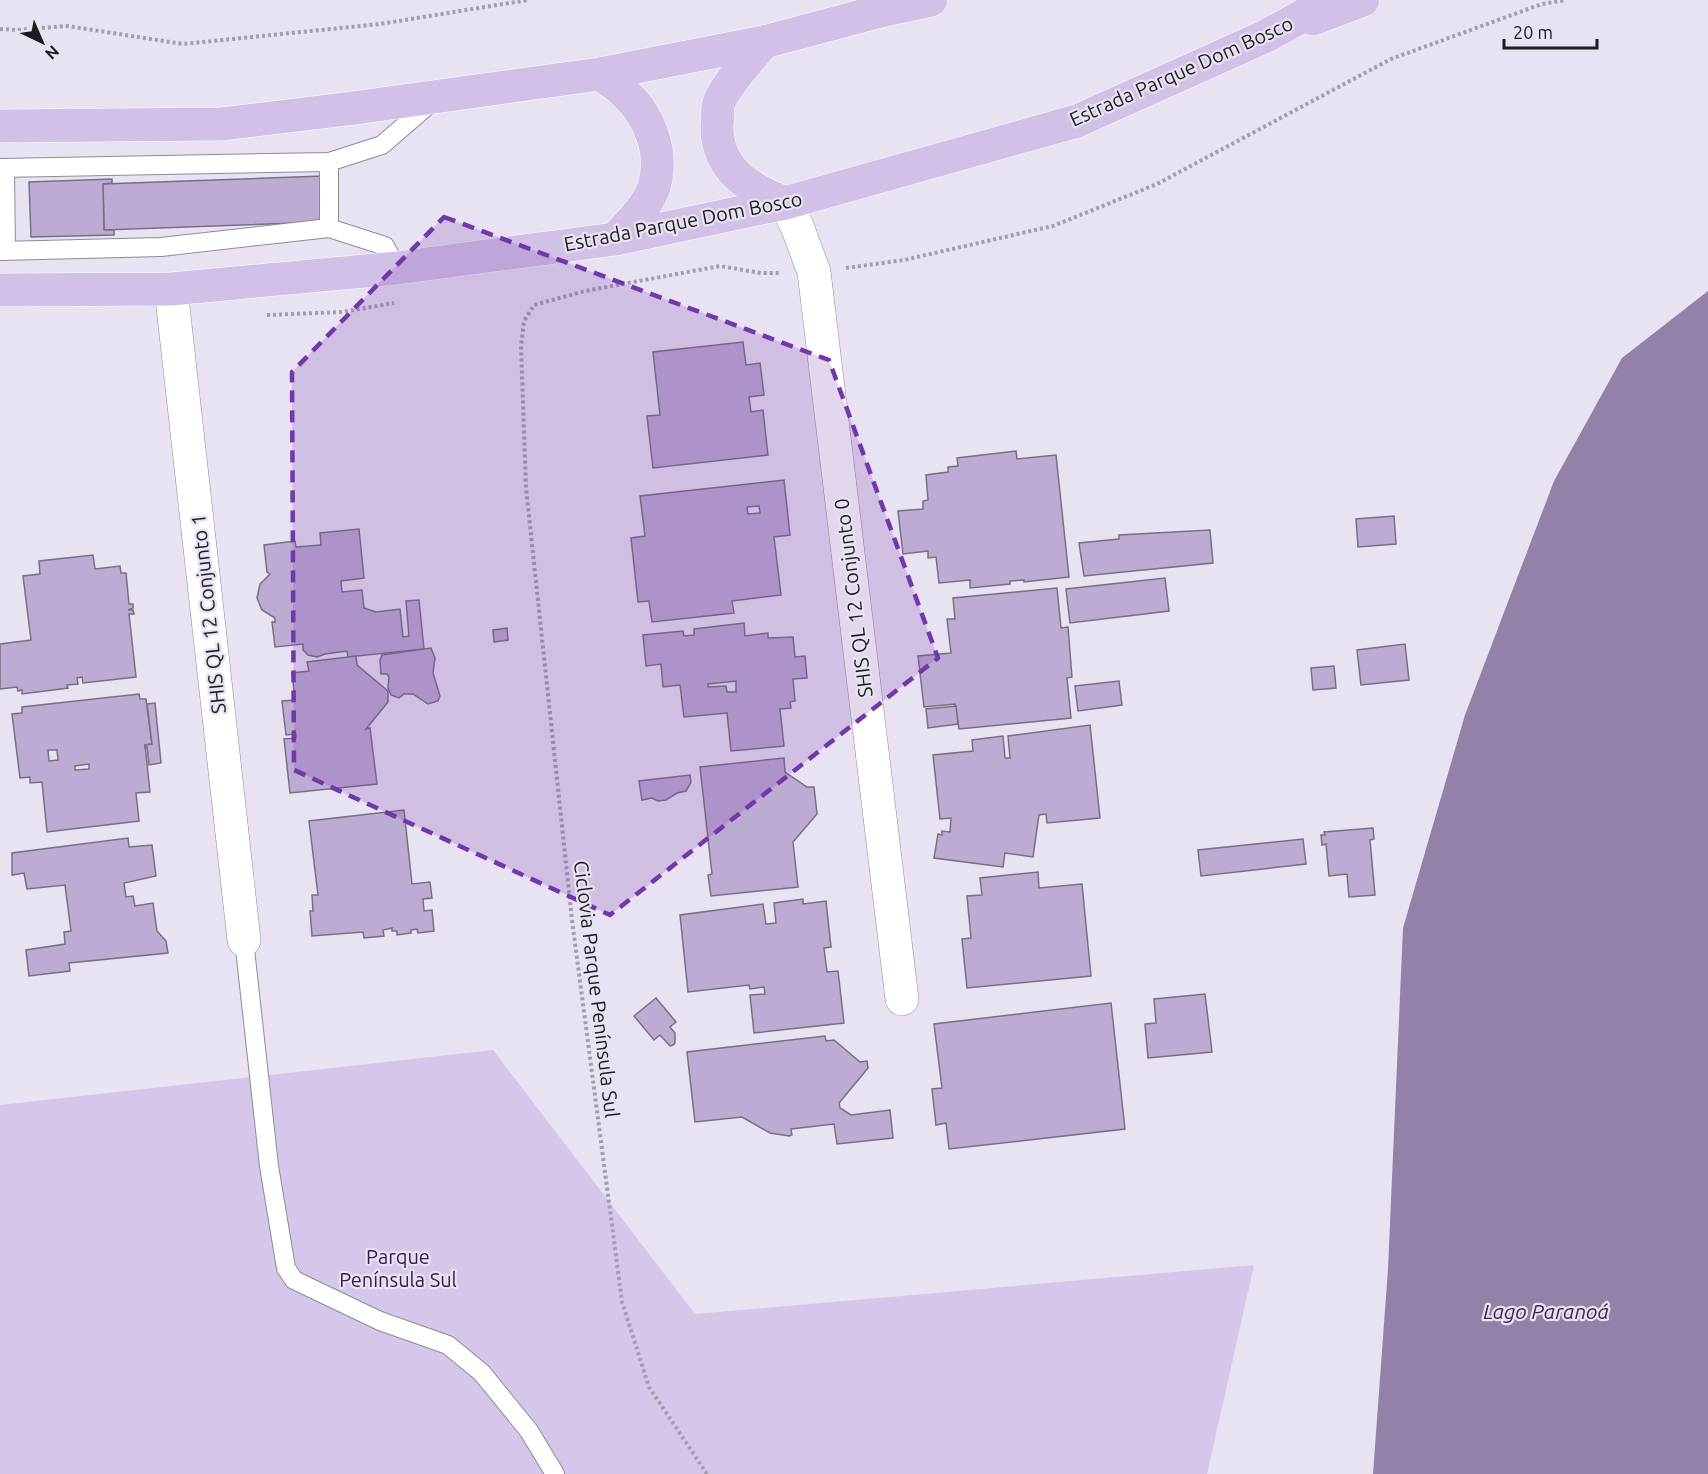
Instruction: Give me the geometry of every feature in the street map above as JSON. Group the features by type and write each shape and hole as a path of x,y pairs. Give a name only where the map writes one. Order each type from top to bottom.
{"main road":[{"path":"0,126 222,124 438,97 600,74 764,42 931,0"},
{"name":"Estrada Parque Dom Bosco","path":"0,290 171,289 397,268 615,239 785,203 1077,121 1266,36 1331,0"},
{"path":"1266,36 1364,0"},
{"path":"764,42 731,83 718,105 717,137 724,158 740,178 757,192 785,203"},
{"path":"600,74 626,94 648,120 658,153 654,187 636,217 615,239"}],"street":[{"name":"SHIS QL 12 Conjunto 0","path":"785,203 797,226 814,272 902,999"},
{"name":"SHIS QL 12 Conjunto 1","path":"171,289 244,940"}],"lane":[{"path":"397,268 385,246 329,228 161,248 3,251 3,169 329,162 382,145 438,97"},
{"path":"329,162 329,228"},
{"path":"244,940 268,1166 286,1268 294,1281 380,1321 448,1345 482,1373 529,1431 555,1474"}],"path":[{"path":"0,29 67,26 183,44 380,24 528,0"},
{"name":"Ciclovia Parque Península Sul","path":"706,1474 649,1387 622,1302 572,920 526,488 521,346 524,321 534,305 585,291 720,266 760,273 814,272 904,260 1053,226 1157,184 1391,59 1542,4 1566,0"}],"highlighted area":[{"path":"444,217 829,360 938,658 610,915 294,770 292,372"}],"green space":[{"name":"Parque Península Sul","path":"493,1050 695,1314 1254,1265 1207,1474 0,1474 0,1105"}],"water":[{"name":"Lago Paranoá","path":"1708,291 1708,1474 1373,1474 1388,1269 1403,928 1465,715 1554,481 1622,358"}],"building":[{"path":"322,176 324,222 104,230 103,184"},
{"path":"112,179 112,183 103,184 104,230 114,230 114,235 31,237 29,182"},
{"path":"743,342 746,365 760,363 764,395 749,397 751,412 763,410 768,455 653,468 647,416 660,415 653,352"},
{"path":"1016,451 1017,459 1056,455 1069,577 1024,582 1024,580 1010,581 1010,584 970,588 970,580 939,583 936,557 928,558 928,551 903,554 898,511 923,509 923,501 928,500 926,475 948,472 948,467 958,466 957,458"},
{"path":"784,480 790,535 774,537 781,595 732,601 734,613 652,622 649,601 638,602 631,538 645,536 640,496","holes":["759,506 760,513 748,514 747,507"]},
{"path":"1394,516 1396,544 1358,547 1356,519"},
{"path":"359,529 364,578 341,581 342,592 362,590 364,608 376,612 400,609 403,637 409,636 406,601 419,600 424,649 348,657 347,651 317,657 308,655 303,650 303,644 275,647 272,622 275,622 275,618 262,610 257,598 260,584 270,574 267,572 264,545 295,541 296,547 321,545 320,533"},
{"path":"1210,530 1213,563 1084,576 1079,543 1119,539 1119,535"},
{"path":"93,555 95,569 120,566 121,573 126,573 129,604 133,604 133,608 128,610 133,610 134,614 129,614 136,677 83,683 82,677 77,678 78,684 67,685 68,688 22,694 22,690 18,691 17,687 0,689 0,644 31,640 23,576 40,574 39,561"},
{"path":"1165,578 1169,611 1070,623 1066,589"},
{"path":"1057,588 1061,628 1068,627 1072,677 1067,678 1071,718 959,729 955,704 924,707 918,656 951,653 947,619 955,619 953,598"},
{"path":"744,623 745,636 768,633 768,638 793,637 795,657 805,656 807,678 793,679 795,701 790,702 791,708 780,709 784,746 731,751 727,713 684,717 680,685 663,687 661,664 646,666 643,635 683,631 684,636 694,635 694,629","holes":["736,681 736,692 727,692 726,686 708,687 708,684"]},
{"path":"507,628 508,640 494,642 493,630"},
{"path":"1405,644 1409,680 1361,685 1357,650"},
{"path":"431,648 435,658 433,673 440,696 438,701 428,704 413,694 404,694 399,698 391,695 388,688 389,677 387,674 381,674 382,655"},
{"path":"356,656 357,665 388,691 388,702 366,729 370,728 377,784 290,793 284,739 296,738 296,734 286,735 282,701 295,700 292,673 309,671 307,662"},
{"path":"1334,666 1336,688 1313,690 1311,668"},
{"path":"1119,681 1122,705 1078,711 1075,686"},
{"path":"139,694 140,699 146,699 152,744 145,745 150,792 136,793 139,821 47,832 42,782 30,783 30,777 20,778 12,714 22,713 22,707","holes":["48,750 57,750 58,760 49,761","89,764 89,769 75,770 75,766"]},
{"path":"155,703 161,763 149,765 145,745 152,744 147,704"},
{"path":"956,706 958,724 928,728 926,709"},
{"path":"1090,725 1100,818 1047,823 1046,814 1039,815 1033,857 1005,853 1003,867 934,858 938,834 942,835 942,831 950,832 951,818 940,819 933,755 973,751 972,740 1003,736 1005,758 1010,758 1008,736"},
{"path":"784,758 785,772 807,787 814,787 817,814 793,842 798,887 711,896 708,875 712,874 700,767"},
{"path":"690,775 691,782 686,791 677,793 666,800 658,801 652,798 642,800 639,781"},
{"path":"404,810 412,884 430,882 432,898 423,899 424,911 432,910 434,931 418,933 417,929 411,930 411,933 397,935 397,931 392,931 392,928 383,930 384,936 364,938 363,932 312,936 310,911 313,911 312,895 318,895 309,821"},
{"path":"1373,828 1374,839 1370,840 1375,895 1349,897 1347,874 1329,876 1326,844 1322,845 1321,835 1325,835 1324,832"},
{"path":"128,838 129,847 152,845 156,876 124,883 126,897 133,896 135,906 153,903 157,931 166,941 168,953 69,963 70,971 29,976 26,950 65,944 64,932 71,931 65,885 27,889 24,873 12,875 12,853"},
{"path":"1303,839 1306,864 1201,876 1198,850"},
{"path":"1038,872 1039,888 1082,884 1091,976 967,988 962,939 971,938 967,896 982,895 980,878"},
{"path":"803,899 803,904 826,901 831,947 824,948 827,972 838,971 844,1023 754,1033 750,995 765,994 764,987 750,989 749,985 688,992 680,915 763,904 766,924 776,923 774,903"},
{"path":"1205,994 1212,1052 1148,1058 1145,1024 1156,1023 1154,999"},
{"path":"656,998 676,1022 670,1027 675,1033 675,1043 670,1046 660,1035 654,1040 634,1016"},
{"path":"1111,1003 1125,1129 949,1149 946,1123 936,1125 932,1089 942,1088 934,1024"},
{"path":"825,1036 826,1041 834,1040 860,1062 867,1061 868,1068 839,1103 840,1108 851,1115 890,1110 893,1138 837,1144 834,1124 791,1129 792,1135 789,1136 770,1133 742,1117 695,1122 687,1052"}]}
